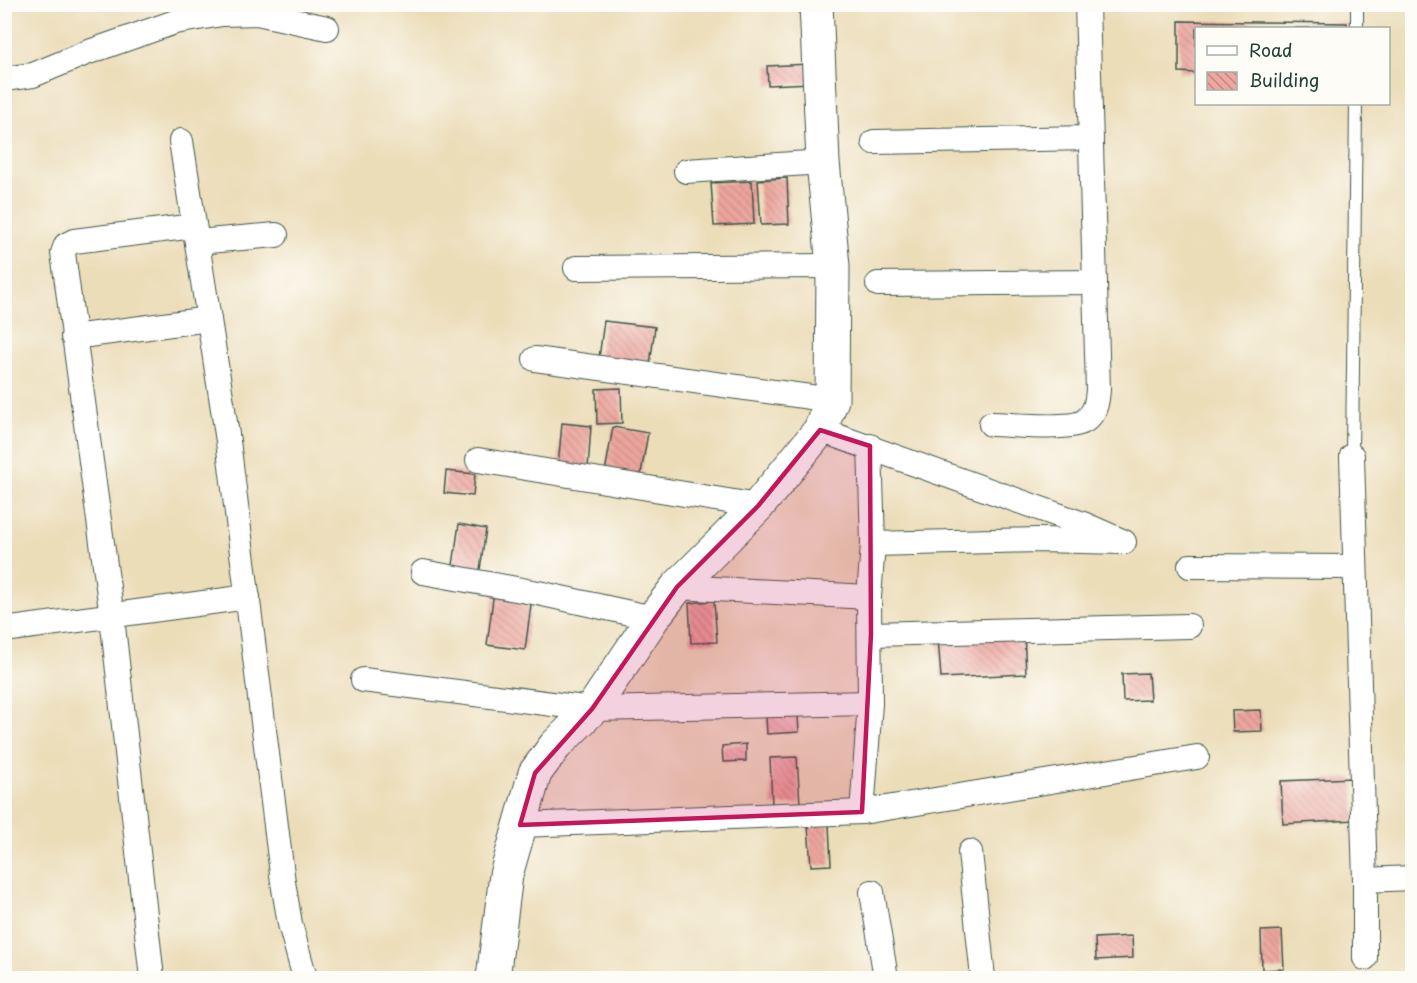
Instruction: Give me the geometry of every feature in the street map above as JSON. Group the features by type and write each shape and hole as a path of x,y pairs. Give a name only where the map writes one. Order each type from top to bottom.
{"street":[{"path":"493,978 506,875 535,773 555,746 592,708 653,618 677,587 758,506 826,415 832,266 823,162 816,4"},
{"path":"991,423 1065,427 1086,421 1096,407 1098,390 1087,4"},
{"path":"4,79 33,75 96,49 175,22 222,14 257,13 327,28"},
{"path":"874,142 1091,138"},
{"path":"181,141 228,441 283,882 290,924 305,978"},
{"path":"686,171 823,162"},
{"path":"152,978 112,617 63,253 66,245 74,241 196,234 276,235"},
{"path":"576,268 832,266"},
{"path":"878,285 1095,282"},
{"path":"73,337 209,319"},
{"path":"535,359 826,415 870,446 1083,524 1124,542 1039,540 873,544"},
{"path":"862,812 870,703 870,597 873,544 870,446"},
{"path":"1352,456 1365,880 1365,958"},
{"path":"478,460 758,506"},
{"path":"1190,566 1355,567"},
{"path":"423,572 538,593 653,618"},
{"path":"677,587 870,597"},
{"path":"4,630 248,597"},
{"path":"871,634 1189,626"},
{"path":"363,680 592,708 870,703"},
{"path":"520,825 862,812 1197,757"},
{"path":"970,852 983,978"},
{"path":"1365,880 1413,878"},
{"path":"872,892 886,978"}],"lane":[{"path":"1357,4 1357,27"},
{"path":"1352,456 1356,105"}],"highlighted area":[{"path":"820,430 870,446 871,634 862,812 520,825 535,773 592,709 677,587 758,506"}],"building":[{"path":"1179,21 1347,23 1347,27 1195,27 1195,73 1179,72"},
{"path":"810,64 811,83 768,85 767,66"},
{"path":"787,178 789,224 761,225 758,180"},
{"path":"752,181 754,224 714,226 711,183"},
{"path":"604,321 655,327 649,372 598,365"},
{"path":"621,388 622,423 597,424 596,389"},
{"path":"562,423 591,426 588,469 558,467"},
{"path":"613,427 648,433 640,479 605,472"},
{"path":"446,471 475,474 473,496 444,493"},
{"path":"459,524 486,529 479,576 452,572"},
{"path":"494,591 532,597 525,650 487,645"},
{"path":"714,601 717,642 691,643 689,603"},
{"path":"1024,632 1026,674 941,678 938,637"},
{"path":"1148,673 1150,700 1123,701 1122,674"},
{"path":"1261,710 1262,731 1233,732 1232,711"},
{"path":"798,715 799,732 767,734 766,717"},
{"path":"746,744 746,761 723,762 722,746"},
{"path":"797,757 800,804 772,806 770,758"},
{"path":"1353,778 1355,820 1283,824 1281,781"},
{"path":"829,825 831,865 811,866 808,826"},
{"path":"1282,930 1284,969 1262,970 1261,931"},
{"path":"1132,936 1133,958 1096,960 1095,938"}]}
